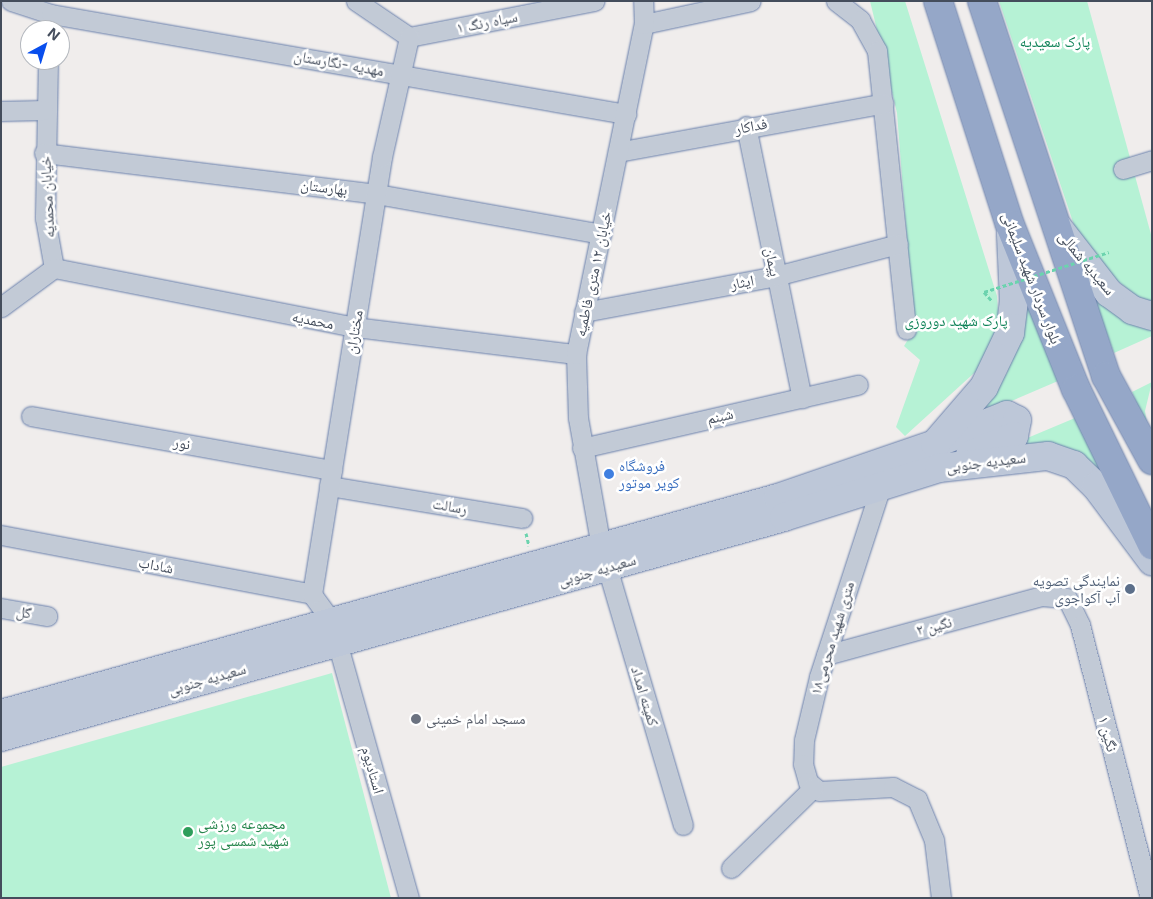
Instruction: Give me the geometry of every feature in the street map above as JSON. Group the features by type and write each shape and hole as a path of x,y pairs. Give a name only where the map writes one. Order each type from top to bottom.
{"highway":[{"name":"بلوار سردار شهید سلیمانی","path":"938,1 1010,225 1076,390 1152,545"},
{"path":"982,1 1052,219 1106,376 1152,460"}],"main road":[{"name":"سعیدیه شمالی","path":"1052,219 1109,292 1132,310 1152,316"},
{"name":"سعیدیه جنوبی","path":"1,714 334,632 604,557 880,489 937,456 984,387 1010,333 1014,301 1010,225"},
{"name":"سعیدیه جنوبی","path":"1,736 334,632 533,566 604,557 862,473 937,456 1048,456 1074,465 1096,486 1152,561"}],"street":[{"name":"مهدیه -نگارستان","path":"11,1 52,15 398,73 626,114"},
{"path":"356,1 409,37"},
{"name":"سیاه رنگ ۱","path":"409,37 554,5 595,1"},
{"name":"خیابان ۱۲ متری فاطمیه","path":"604,557 582,448 576,354 644,24 643,1"},
{"path":"644,24 696,7 751,1"},
{"path":"836,1 873,38 884,103 906,329"},
{"name":"مختاران","path":"312,594 376,194 398,73 409,37"},
{"name":"خیابان محمدیه","path":"47,70 44,110 45,218 54,268"},
{"name":"فداکار","path":"618,152 746,126 884,103"},
{"path":"1,111 44,110"},
{"name":"پیمان","path":"746,126 802,398"},
{"name":"بهارستان","path":"44,153 376,194 601,234"},
{"path":"1123,169 1152,160"},
{"name":"ایثار","path":"584,312 776,276 898,244"},
{"path":"1,307 54,268"},
{"name":"محمدیه","path":"54,268 355,328 576,354"},
{"name":"شبنم","path":"582,448 858,385"},
{"name":"نور","path":"31,416 331,478"},
{"name":"رسالت","path":"331,478 522,518"},
{"name":"۱۸متری شهید محرمی","path":"813,788 804,771 804,740 826,655 880,489"},
{"name":"شاداب","path":"1,535 312,594"},
{"name":"کمیته امداد","path":"604,557 683,825"},
{"path":"312,594 334,632"},
{"name":"نگین ۲","path":"826,655 1042,596"},
{"name":"نگین ۱","path":"1042,596 1060,596 1073,606 1150,898"},
{"name":"گل","path":"1,608 47,616"},
{"name":"استادیوم","path":"334,632 409,898"},
{"path":"731,868 813,788 833,793 892,786 917,799 934,840 941,898"}],"path":[{"path":"984,292 1109,252"},
{"path":"522,518 533,566"}],"green space":[{"name":"پارک شهید دوروزی","path":"870,1 905,1 997,296 999,325 984,364 905,436 896,427 920,360 904,346 914,330 897,113"},
{"name":"پارک سعیدیه","path":"999,1 1087,1 1152,238 1152,302 1140,299 1105,271 1077,234"},
{"path":"1084,274 1152,328 1152,336 1114,353"},
{"path":"1022,288 1058,381 967,420 1007,373"},
{"path":"1152,382 1145,411 1149,434 1132,392"},
{"path":"1075,418 1109,487 1093,470 989,454"},
{"name":"مجموعه ورزشی شهید شمسی پور","path":"332,673 391,898 1,898 1,767"}],"place":[{"name":"فروشگاه کویر موتور","path":"609,474"},
{"name":"نمایندگی تصویه آب آکواجوی","path":"1130,589"},
{"name":"مسجد امام خمینی","path":"416,719"},
{"name":"مجموعه ورزشی شهید شمسی پور","path":"188,832"}]}
